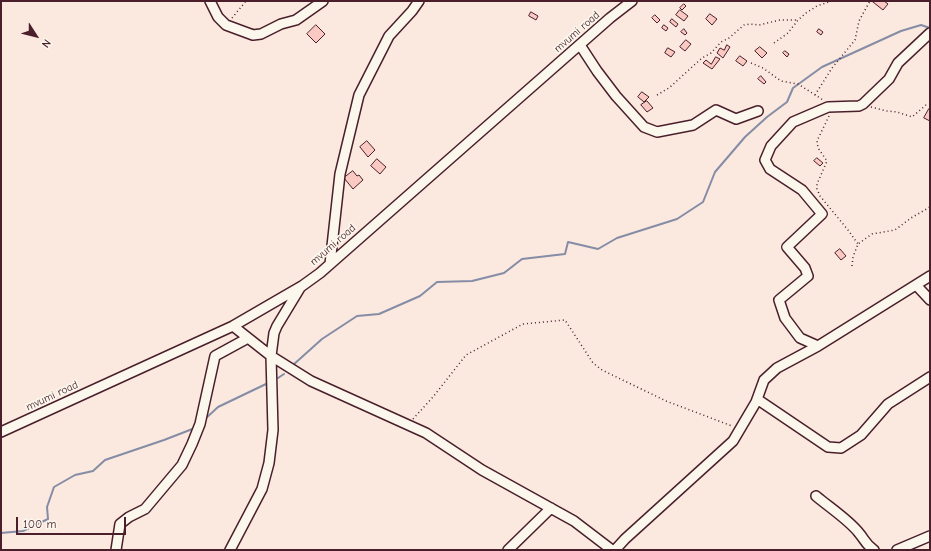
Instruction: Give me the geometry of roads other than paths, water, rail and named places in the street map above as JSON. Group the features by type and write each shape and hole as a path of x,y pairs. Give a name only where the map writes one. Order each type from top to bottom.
{"street":[{"path":"210,1 218,17 226,25 253,35 261,34 281,24 296,20 323,1"},
{"path":"330,264 340,174 359,95 389,36 419,1"},
{"name":"mvumi road","path":"1,432 233,326 302,286 330,264 632,1"},
{"path":"818,346 800,338 785,318 779,300 808,276 805,268 787,247 822,214 802,190 770,169 765,160 771,146 793,122 833,105 859,106 863,104 889,79 898,63 930,33"},
{"path":"580,45 616,96 644,127 657,132 693,125 716,110 736,119 758,111"},
{"path":"233,326 271,356 311,381 426,433 482,470 574,521 613,550 732,440 757,399 764,380 777,368 818,346 930,276"},
{"path":"916,285 930,300"},
{"path":"230,550 262,489 269,463 273,430 271,356 274,333 302,286"},
{"path":"116,550 120,524 129,517 145,509 182,466 200,424 215,356 248,338"},
{"path":"757,399 828,447 841,448 861,435 888,404 930,377"},
{"path":"816,496 852,526 868,546 874,550"},
{"path":"508,550 551,508"},
{"path":"897,550 930,536"}],"waterway":[{"path":"293,365 322,339 357,316 379,314 420,296 437,282 472,281 504,273 522,259 565,254 568,242 598,249 617,238 677,219 703,202 715,172 745,137 767,117 787,102 793,88 822,67 901,31 921,25 930,28"},
{"path":"278,378 284,374"},
{"path":"204,420 218,407 266,384"},
{"path":"1,533 23,531 48,519 47,507 54,487 75,475 93,471 105,460 195,428"}]}
